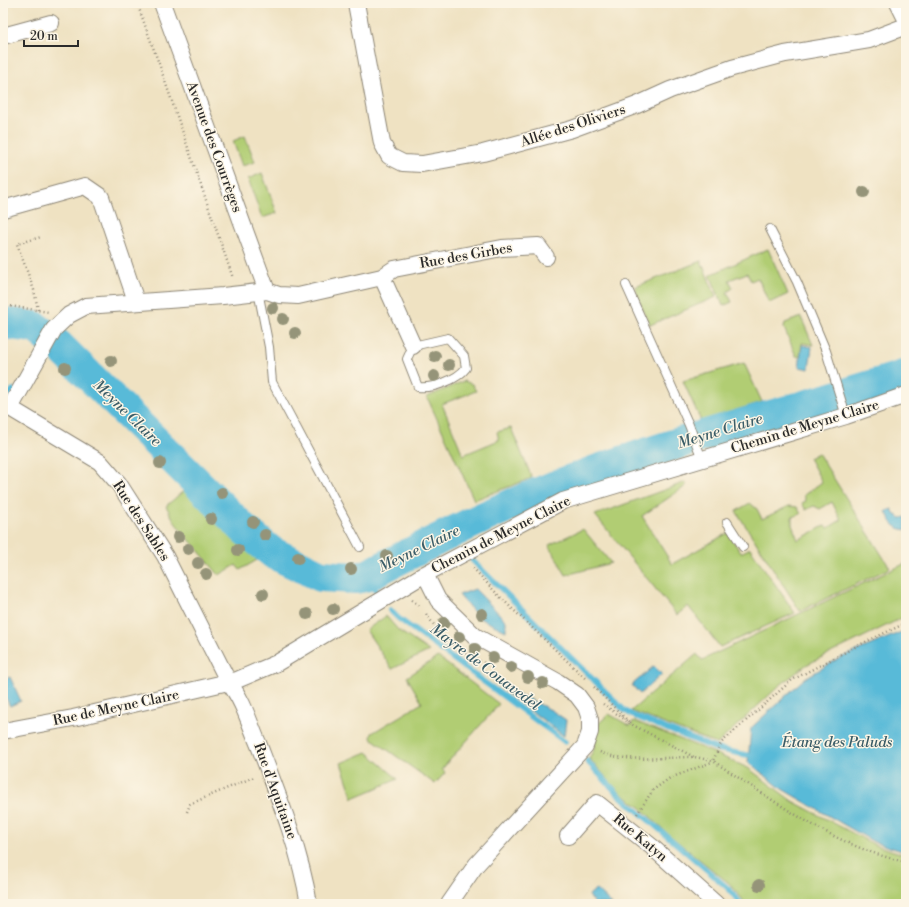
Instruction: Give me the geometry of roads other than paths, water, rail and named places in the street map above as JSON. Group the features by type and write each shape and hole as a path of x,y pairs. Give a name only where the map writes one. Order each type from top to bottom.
{"street":[{"name":"Avenue des Courrèges","path":"162,3 262,291"},
{"name":"Allée des Oliviers","path":"356,3 382,143 389,156 403,163 422,164 483,153 572,129 637,105 676,87 732,68 785,54 869,40 906,26"},
{"path":"898,3 906,19"},
{"path":"3,36 51,22"},
{"path":"3,209 85,186 101,197 136,301"},
{"name":"Rue des Girbes","path":"262,291 279,295 298,296 382,277 394,269 502,248 538,246 546,257"},
{"path":"382,277 412,346"},
{"path":"6,408 54,329 69,315 86,306 136,301 223,296 262,291"},
{"name":"Chemin de Meyne Claire","path":"229,683 277,663 425,574 563,501 700,454 844,409 906,395"},
{"name":"Rue des Sables","path":"6,408 100,462 119,484 165,556 229,683"},
{"path":"425,574 438,600 475,636 569,688 586,707 590,719 590,732 585,746 476,865 449,904"},
{"name":"Rue de Meyne Claire","path":"3,730 74,718 229,683"},
{"name":"Rue d'Aquitaine","path":"229,683 238,694 269,771 295,846 309,904"},
{"name":"Rue Katyn","path":"568,836 598,803 651,846 716,904"}],"lane":[{"path":"770,229 797,282 826,351 844,409"},
{"path":"626,285 689,425 700,454"},
{"path":"262,291 270,347 272,382 360,547"},
{"path":"448,338 464,356 466,368 461,375 427,388 418,387 407,359 412,346 448,338"},
{"path":"727,522 743,547"}],"water":[{"path":"802,345 812,347 809,369 799,367"},
{"path":"892,509 894,514 901,518 906,517 906,530 897,528 890,520 886,511"},
{"path":"475,589 506,621 506,631 479,618 459,595"},
{"name":"Étang des Paluds","path":"906,630 906,851 902,851 874,842 782,789 748,762 751,728 805,678 840,658"},
{"path":"654,666 662,674 640,694 632,685"},
{"path":"10,677 21,701 10,706 3,692 3,680"},
{"path":"510,690 551,710 566,720 564,736 509,694"},
{"path":"596,889 612,904 594,904 589,895"}],"waterway":[{"name":"Meyne Claire","path":"3,323 35,327 59,346 245,530 273,553 321,576 355,578 366,576 494,512 574,479 656,451 906,375"},
{"path":"3,399 13,390"},
{"path":"442,536 452,545"},
{"path":"472,560 624,710 632,715 717,749 747,755"},
{"name":"Mayre de Couavedel","path":"366,576 378,593"},
{"name":"Mayre de Couavedel","path":"390,610 398,618 565,742"},
{"name":"Mayre de Couavedel","path":"587,761 619,795 729,889 741,904"}]}
